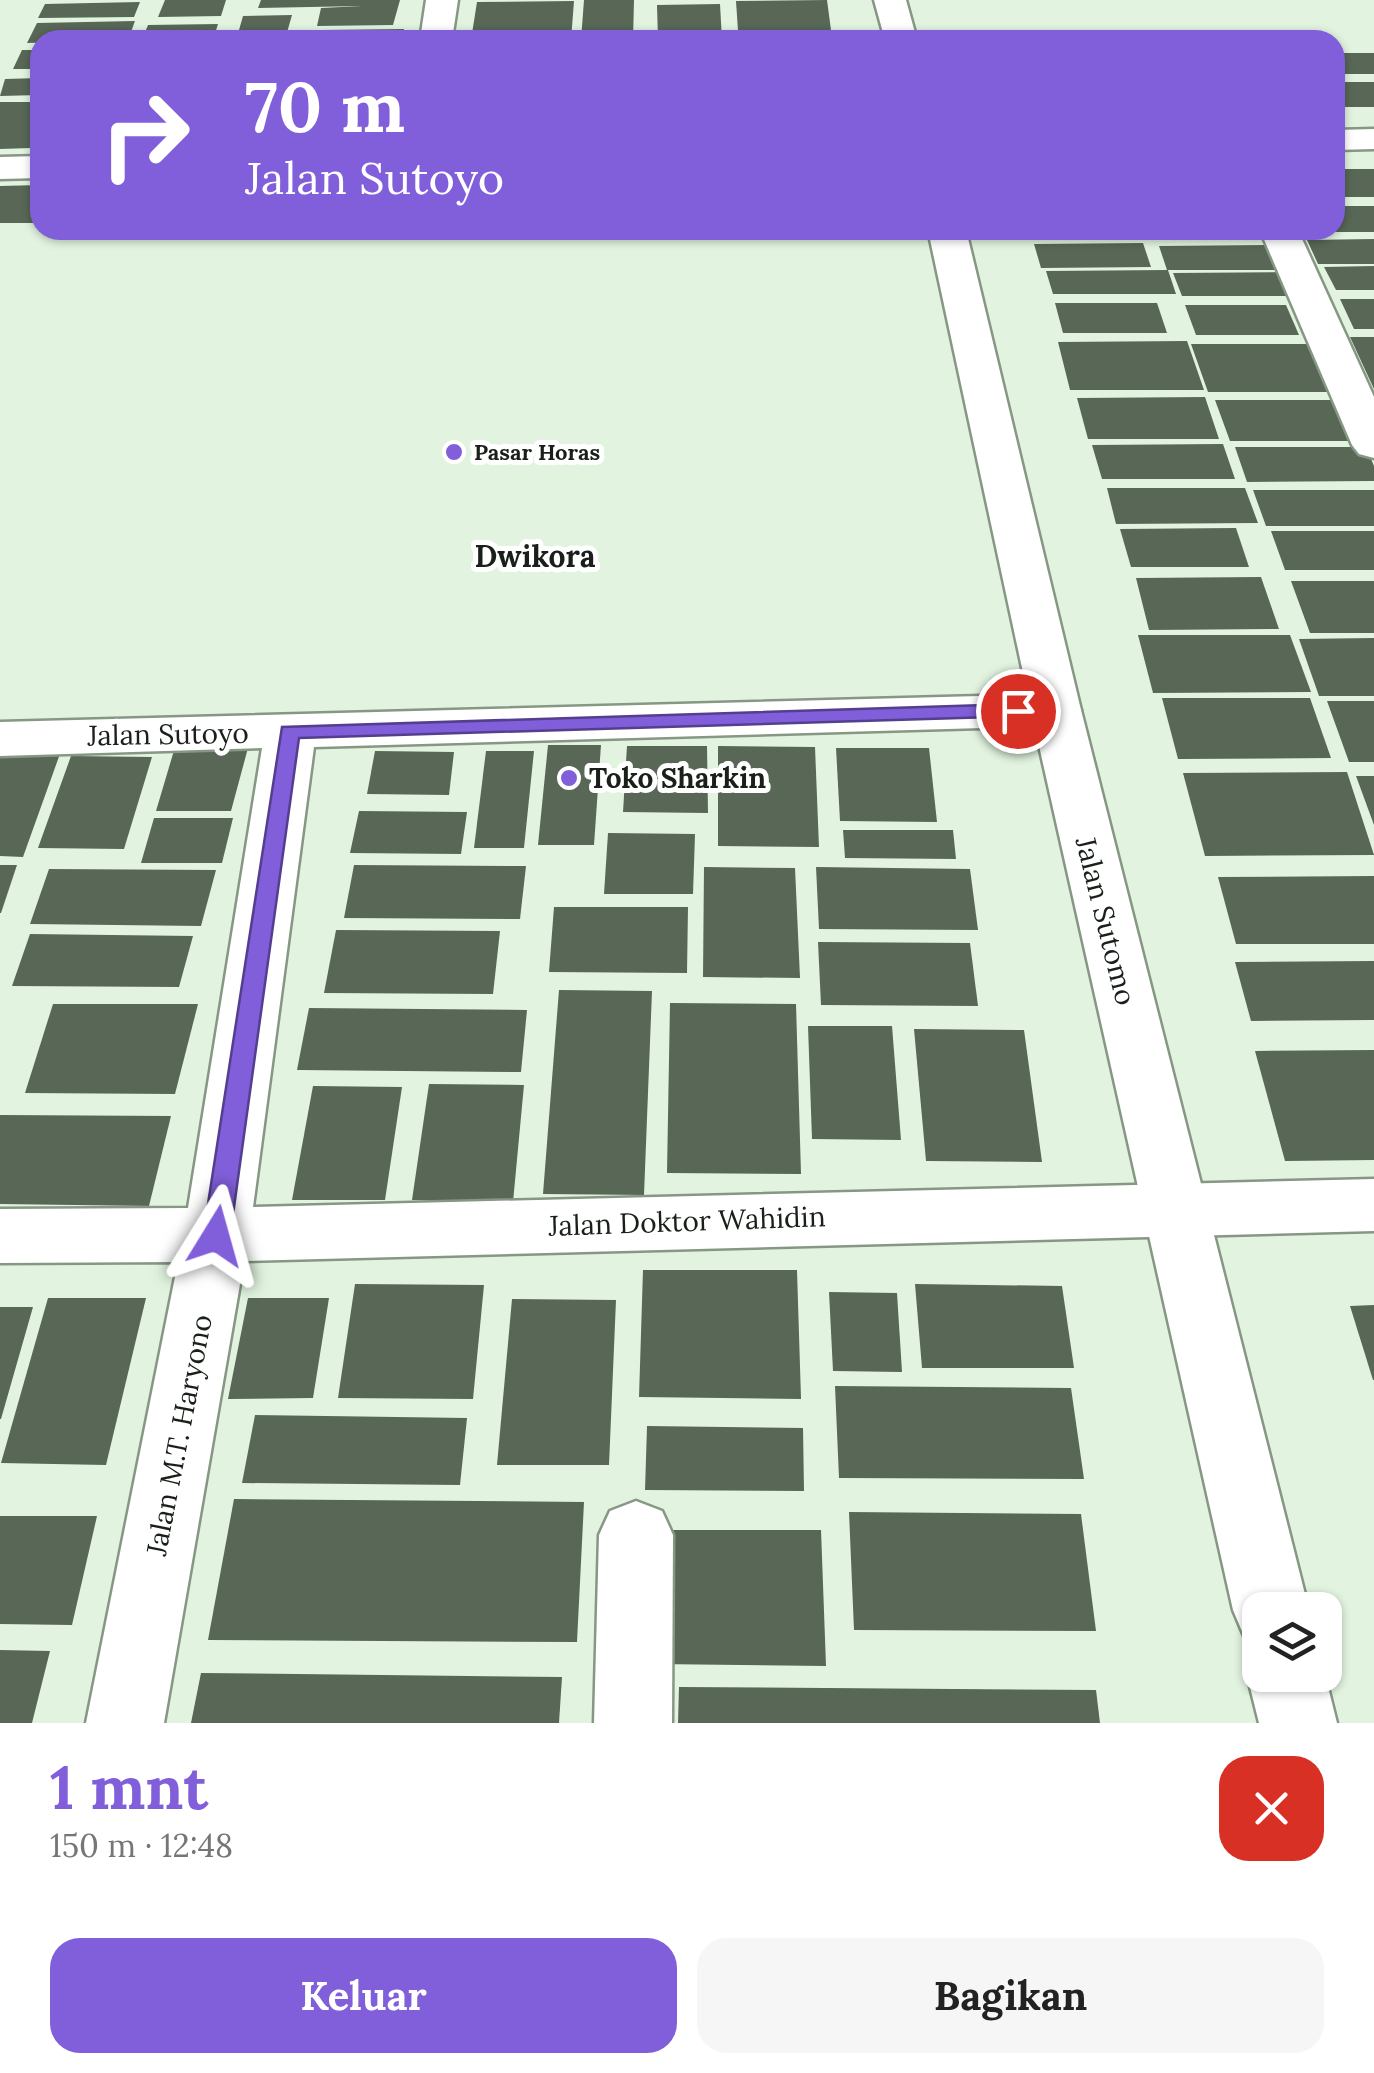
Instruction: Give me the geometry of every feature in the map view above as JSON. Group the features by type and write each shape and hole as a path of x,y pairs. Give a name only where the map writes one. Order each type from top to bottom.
{"street":[{"path":"438,30 442,0"},
{"path":"890,0 898,30"},
{"path":"1345,140 1374,140"},
{"path":"1345,162 1374,163"},
{"path":"0,168 30,167"},
{"name":"Jalan Sutomo","path":"949,240 1056,710 1267,1592"},
{"path":"1283,240 1374,445"},
{"name":"Jalan Sutoyo","path":"0,738 1056,710"},
{"name":"Jalan M.T. Haryono","path":"125,1723 216,1236 290,732"},
{"name":"Jalan Doktor Wahidin","path":"0,1236 216,1236 1175,1206 1374,1205"},
{"path":"633,1723 636,1535"},
{"path":"1290,1692 1298,1723"}],"building":[{"path":"165,0 226,0 221,16 158,17"},
{"path":"261,0 400,0 393,25 317,26 321,8 362,6 258,8"},
{"path":"584,0 634,0 633,30 582,30"},
{"path":"827,0 831,30 738,30 736,1"},
{"path":"574,1 572,30 473,30 477,2"},
{"path":"140,2 134,17 38,18 45,4"},
{"path":"720,4 721,30 658,30 657,5"},
{"path":"292,15 288,30 239,30 243,16"},
{"path":"135,21 132,30 34,30 37,23"},
{"path":"218,24 216,30 146,30 148,25"},
{"path":"22,50 30,50 30,69 13,69"},
{"path":"1345,53 1374,53 1374,74 1345,74"},
{"path":"30,78 30,95 0,96 5,79"},
{"path":"1345,82 1374,82 1374,107 1345,107"},
{"path":"0,102 30,102 30,148 0,149"},
{"path":"1345,169 1374,169 1374,197 1345,197"},
{"path":"30,185 30,223 0,223 0,186"},
{"path":"1345,206 1374,206 1374,232 1345,232"},
{"path":"1374,239 1374,264 1318,264 1307,240"},
{"path":"1143,243 1151,267 1041,268 1034,244"},
{"path":"1267,245 1278,270 1167,270 1159,246"},
{"path":"1374,266 1374,290 1336,290 1324,267"},
{"path":"1168,270 1176,294 1053,294 1046,271"},
{"path":"1295,272 1306,296 1182,296 1173,273"},
{"path":"1340,299 1374,299 1374,329 1354,329"},
{"path":"1055,303 1157,303 1167,333 1063,333"},
{"path":"1185,305 1286,305 1299,335 1196,335"},
{"path":"1350,337 1374,337 1374,389"},
{"path":"1187,341 1204,390 1070,390 1058,342"},
{"path":"1191,344 1321,344 1341,392 1208,392"},
{"path":"1205,397 1219,439 1088,439 1077,398"},
{"path":"1215,400 1344,400 1361,441 1230,441"},
{"path":"1223,444 1235,479 1102,479 1092,445"},
{"path":"1235,447 1366,447 1374,466 1374,481 1247,482"},
{"path":"1107,488 1245,488 1258,523 1116,524"},
{"path":"1253,490 1374,490 1374,526 1266,526"},
{"path":"1236,528 1249,567 1131,567 1120,529"},
{"path":"1271,531 1374,531 1374,570 1285,570"},
{"path":"1261,577 1279,629 1149,630 1136,578"},
{"path":"1291,581 1374,581 1374,633 1310,633"},
{"path":"1138,635 1290,635 1311,692 1153,693"},
{"path":"1374,638 1374,696 1319,696 1299,639"},
{"path":"1162,698 1310,698 1331,758 1178,759"},
{"path":"1327,701 1374,701 1374,762 1349,762"},
{"path":"548,745 601,745 594,845 538,845"},
{"path":"627,746 707,746 708,813 623,812"},
{"path":"718,746 815,747 819,847 718,846"},
{"path":"175,747 248,748 231,811 156,811"},
{"path":"836,748 929,748 937,822 840,821"},
{"path":"61,751 23,857 0,856 0,754"},
{"path":"375,751 454,752 449,795 367,794"},
{"path":"486,751 534,751 524,848 474,848"},
{"path":"71,756 152,757 124,849 38,848"},
{"path":"1347,772 1374,855 1205,856 1183,773"},
{"path":"1356,776 1374,776 1374,825"},
{"path":"359,811 467,812 461,854 350,853"},
{"path":"154,818 233,818 222,863 141,863"},
{"path":"843,830 953,830 956,859 845,858"},
{"path":"608,833 695,834 693,894 604,894"},
{"path":"0,865 17,865 1,913 0,913"},
{"path":"354,865 526,866 520,919 344,918"},
{"path":"704,867 795,868 800,978 703,977"},
{"path":"816,867 970,869 978,930 819,929"},
{"path":"49,869 216,870 201,926 30,924"},
{"path":"1374,876 1374,944 1236,944 1218,877"},
{"path":"554,907 688,907 687,973 549,972"},
{"path":"336,930 500,931 493,994 324,993"},
{"path":"30,934 193,936 179,987 12,986"},
{"path":"818,942 970,943 978,1006 821,1005"},
{"path":"1374,961 1374,1020 1251,1021 1235,962"},
{"path":"559,990 652,991 644,1195 543,1194"},
{"path":"670,1003 796,1004 801,1174 667,1173"},
{"path":"53,1004 198,1004 175,1094 25,1093"},
{"path":"309,1008 527,1010 521,1072 297,1070"},
{"path":"808,1026 892,1026 901,1140 812,1139"},
{"path":"914,1029 1024,1030 1042,1162 926,1161"},
{"path":"1374,1050 1374,1160 1285,1161 1255,1051"},
{"path":"429,1084 524,1085 513,1202 412,1200"},
{"path":"313,1086 402,1087 385,1200 292,1200"},
{"path":"0,1115 171,1116 149,1206 0,1204"},
{"path":"643,1270 797,1270 801,1399 639,1397"},
{"path":"355,1284 484,1285 473,1399 338,1398"},
{"path":"915,1284 1062,1286 1074,1368 922,1368"},
{"path":"829,1292 897,1293 902,1372 833,1371"},
{"path":"48,1298 146,1298 106,1465 1,1463"},
{"path":"248,1298 329,1298 313,1398 228,1399"},
{"path":"512,1299 616,1300 609,1465 497,1465"},
{"path":"1374,1305 1374,1380 1373,1380 1350,1306"},
{"path":"0,1307 33,1307 1,1419 0,1419"},
{"path":"835,1386 1071,1388 1084,1479 839,1478"},
{"path":"255,1415 467,1418 460,1485 242,1483"},
{"path":"647,1426 803,1428 804,1491 645,1490"},
{"path":"234,1499 584,1502 577,1642 208,1640"},
{"path":"849,1512 1081,1514 1096,1631 854,1630"},
{"path":"0,1516 97,1516 72,1625 0,1624"},
{"path":"658,1530 821,1530 826,1666 654,1664"},
{"path":"0,1650 50,1651 32,1723 0,1723"},
{"path":"201,1673 562,1677 559,1723 191,1723"},
{"path":"679,1687 1096,1690 1100,1723 678,1723"}],"place":[{"name":"Pasar Horas","path":"454,452"},
{"name":"Toko Sharkin","path":"569,778"}],"district":[{"name":"Dwikora","path":"535,556"}],"route":[{"path":"216,1236 290,732 1018,711"}]}
